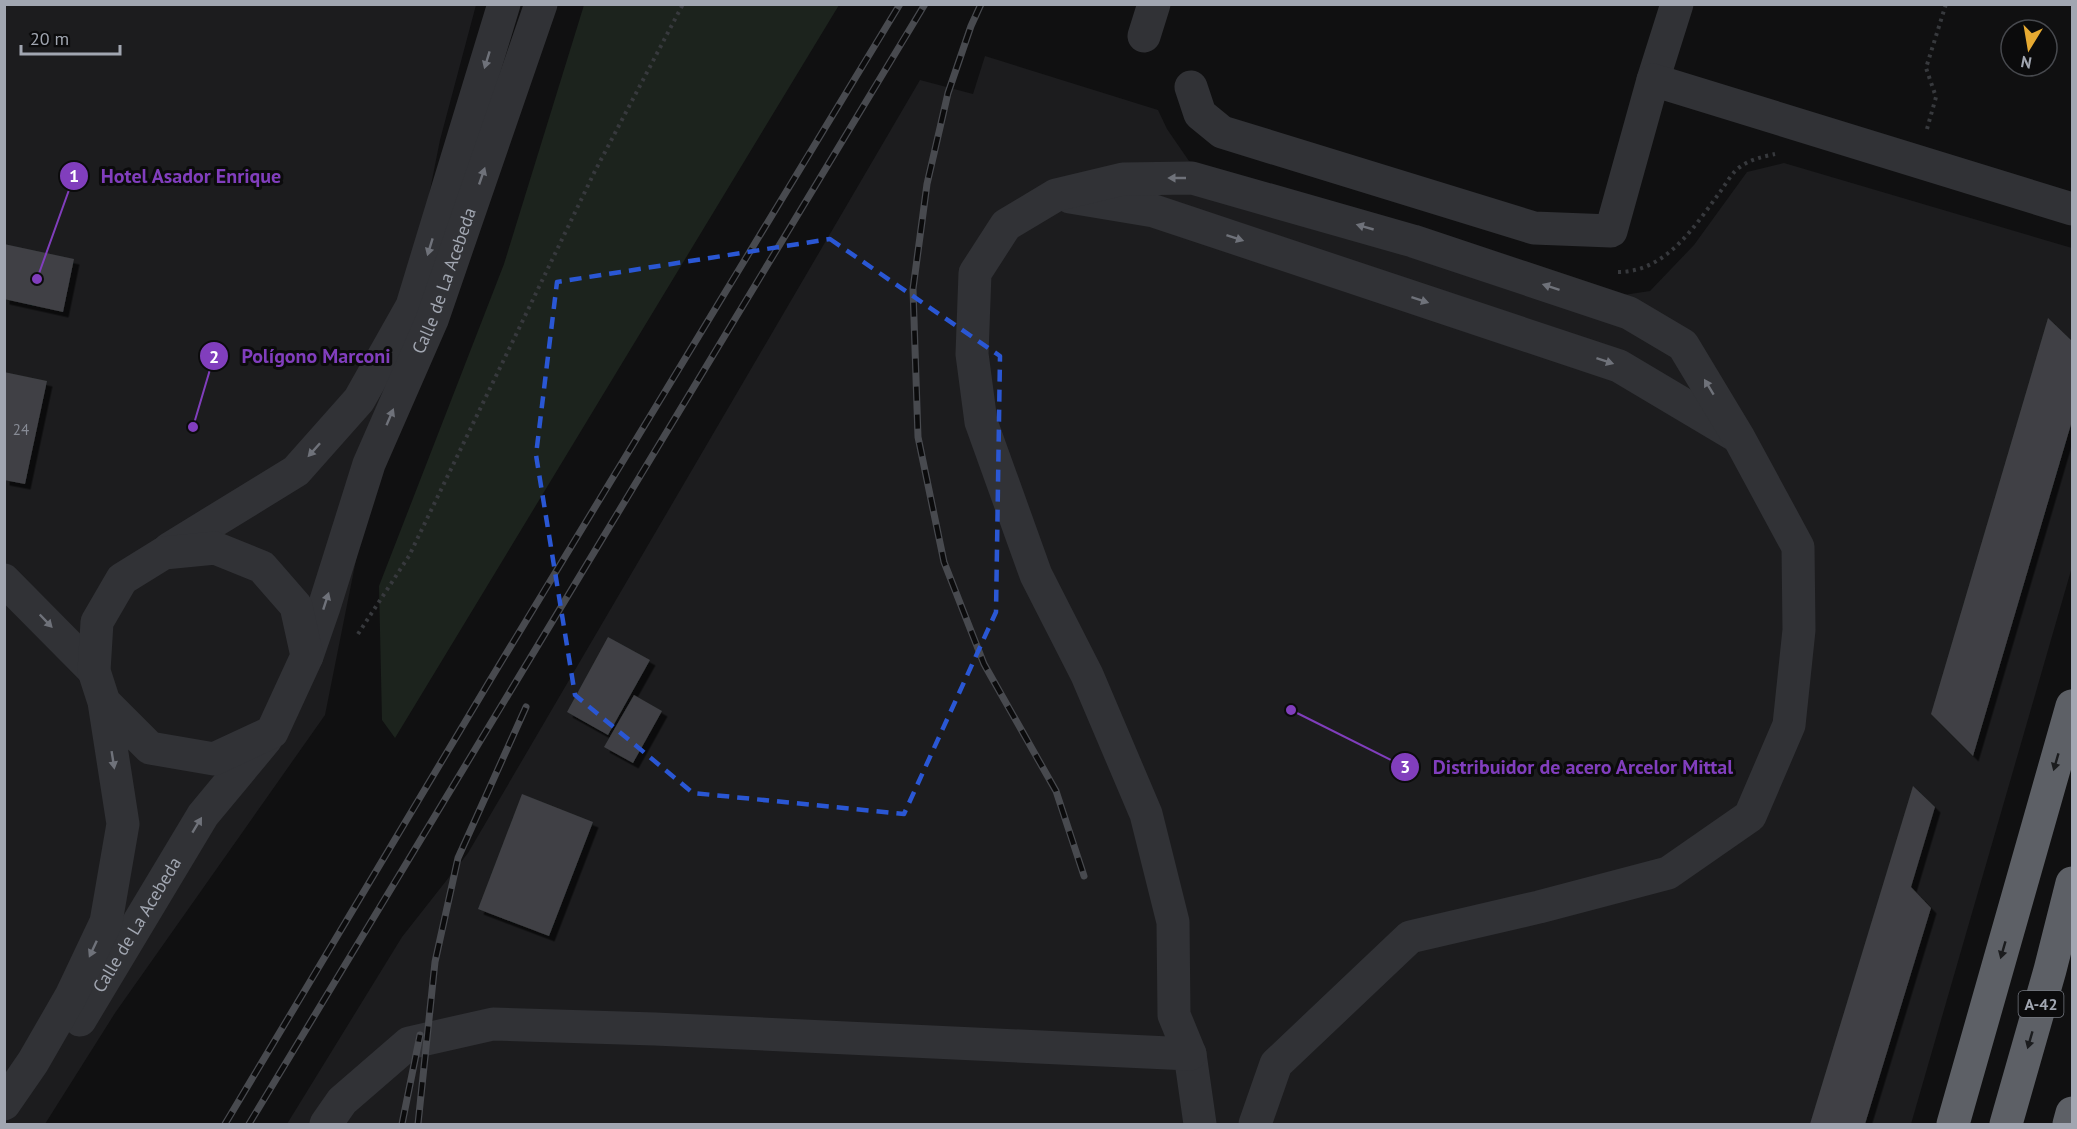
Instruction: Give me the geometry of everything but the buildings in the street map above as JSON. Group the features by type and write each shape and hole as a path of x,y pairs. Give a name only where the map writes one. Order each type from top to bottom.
{"highway":[{"path":"1953,1125 2073,706"},
{"name":"A-42","path":"2006,1125 2073,883"},
{"path":"2069,1125 2073,1113"}],"street":[{"name":"Calle de La Acebeda","path":"164,553 296,471 359,400 412,306 504,4"},
{"name":"Calle de La Acebeda","path":"307,656 369,464 432,320 541,4"},
{"path":"1144,36 1154,4"},
{"path":"1191,87 1200,114 1222,132 1534,228 1611,231 1653,80 1677,4"},
{"path":"1653,80 2072,206"},
{"path":"1200,1125 1190,1054 1174,1015 1173,922 1146,814 1088,675 1036,575 981,423 972,354 975,273 1006,225 1056,195 1123,179 1192,178 1413,241 1629,313 1683,345 1739,438 1798,547 1799,630 1788,725 1750,816 1668,873 1539,907 1410,937 1276,1064 1255,1125"},
{"path":"1056,195 1154,211 1619,366 1739,438"},
{"path":"215,548 262,567 296,606 307,656 272,732 214,759 150,748 104,702 94,671 97,622 122,579 164,553 215,548"},
{"path":"4,580 94,671"},
{"name":"Calle de La Acebeda","path":"4,1104 19,1065 71,996 106,922 123,824 104,702"},
{"name":"Calle de La Acebeda","path":"12,1125 93,999 203,815 272,732"},
{"path":"327,1125 342,1101 409,1043 493,1024 1190,1054"}],"path":[{"path":"358,634 409,556 595,171 682,4"}],"highlighted area":[{"path":"830,239 1000,356 996,612 904,814 693,793 575,695 536,455 557,282"}],"shaded area":[{"path":"5,5 476,5 440,140 325,715 115,1013 45,1124 5,1124"},
{"path":"584,5 839,5 395,738 382,720 379,586 504,264"},
{"path":"985,56 1158,110 1167,129 1189,161 1224,175 1617,296 1650,291 1694,245 1747,172 1784,163 2072,248 2072,567 1911,1124 287,1124 402,937 468,853 920,80 973,94"}],"railway":[{"path":"225,1124 489,682 900,4"},
{"path":"249,1124 925,4"},
{"path":"981,4 948,93 927,184 913,289 918,437 944,562 984,664 1056,791 1084,876"},
{"path":"418,1124 435,962 458,858 526,707"},
{"path":"402,1124 420,1035"}],"place":[{"name":"Hotel Asador Enrique","path":"37,279"},
{"name":"Polígono Marconi","path":"193,427"},
{"name":"Distribuidor de acero Arcelor Mittal","path":"1291,710"}]}
